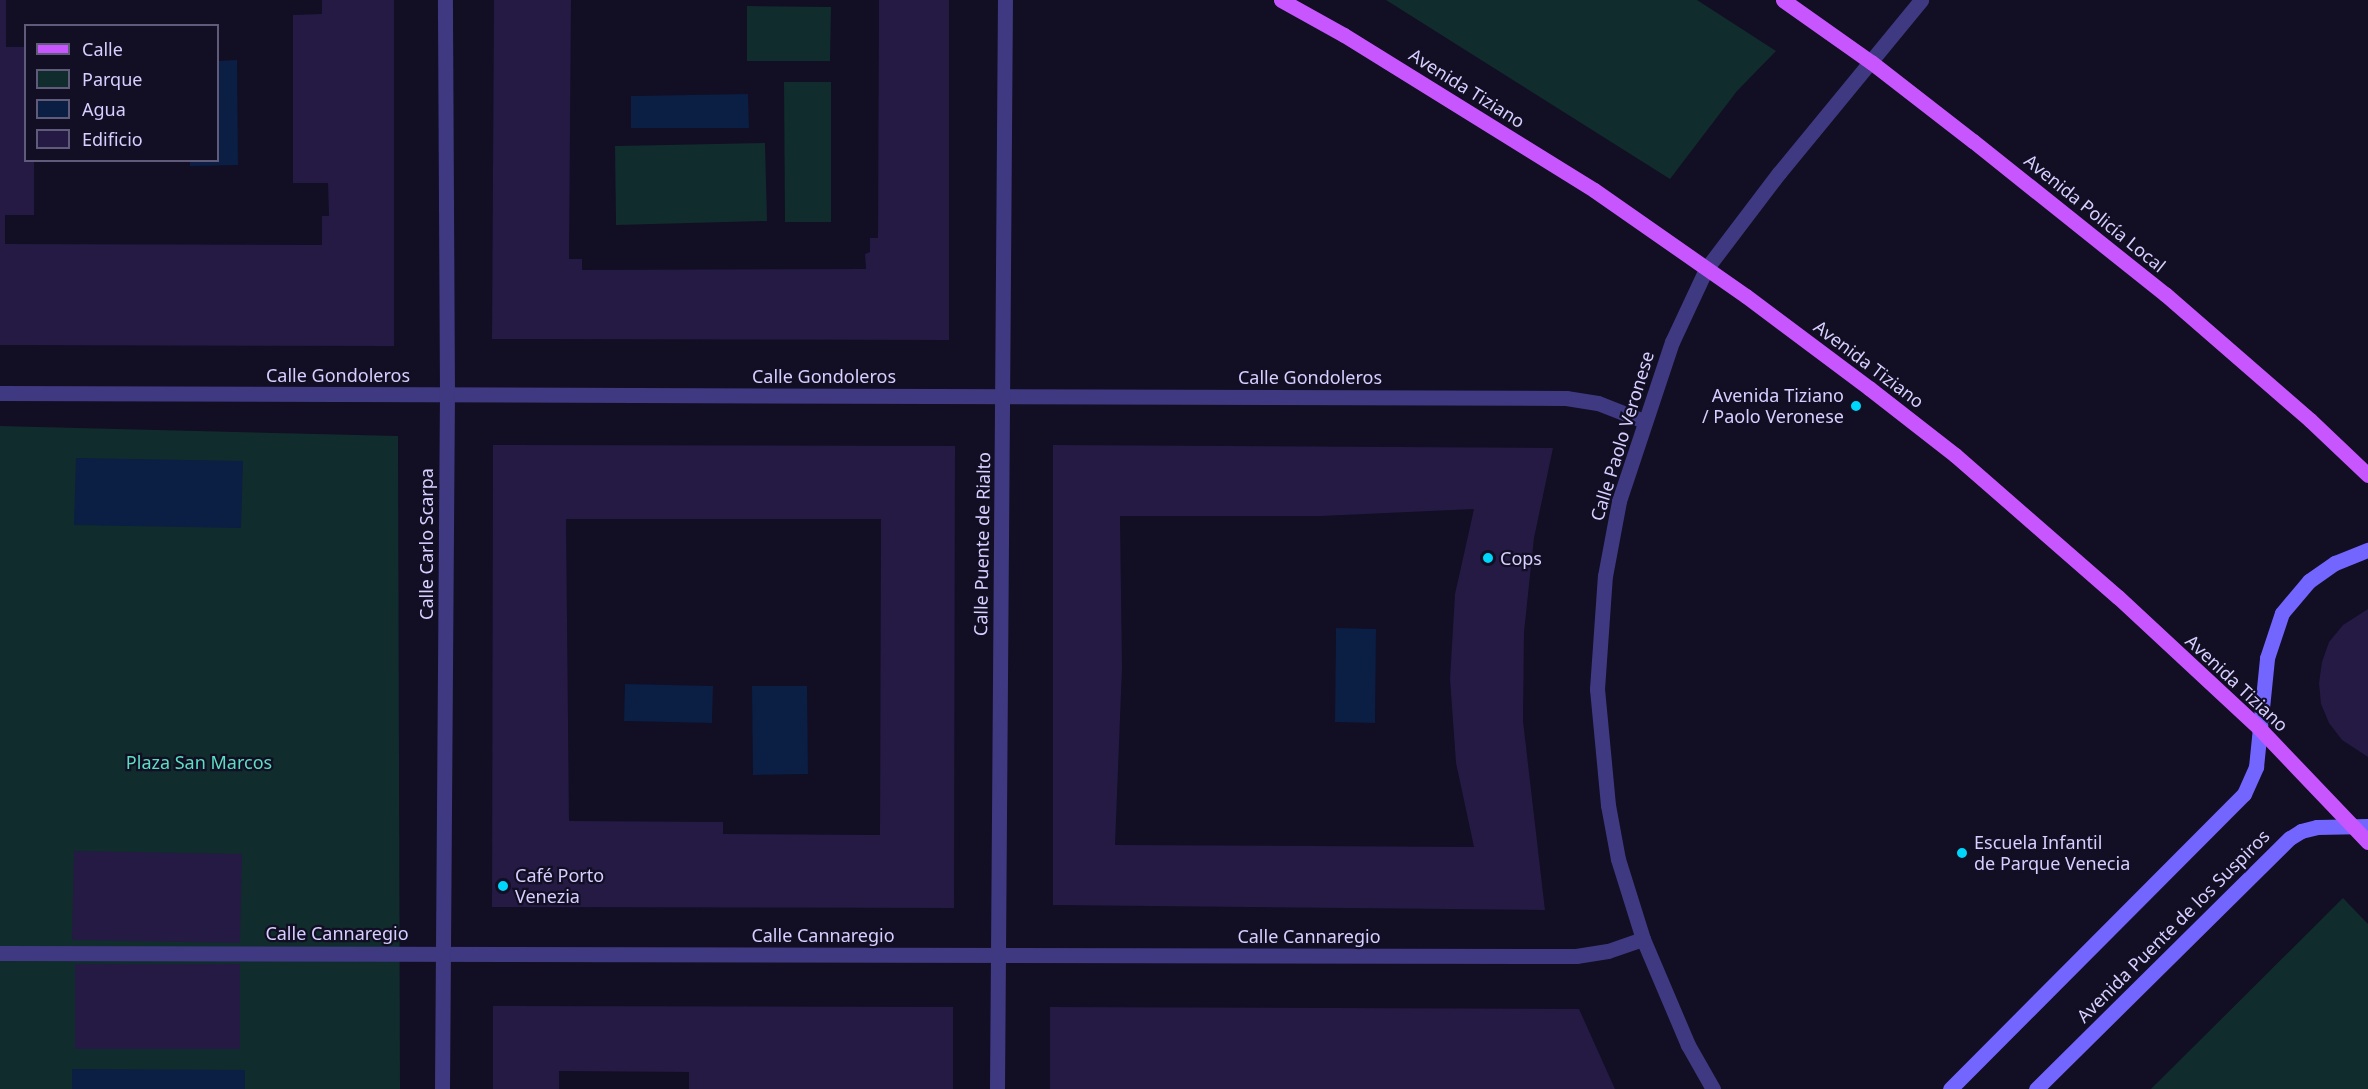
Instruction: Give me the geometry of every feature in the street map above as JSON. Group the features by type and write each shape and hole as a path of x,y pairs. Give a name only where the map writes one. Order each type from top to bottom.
{"main road":[{"name":"Avenida Tiziano","path":"1281,0 1344,35 1543,158 1823,352 1955,455 2118,597 2258,727 2361,827 2368,842"},
{"name":"Avenida Policía Local","path":"1783,0 1871,62 2165,294 2310,420 2368,475"}],"street":[{"name":"Calle Carlo Scarpa","path":"442,1089 447,395 445,0"},
{"name":"Calle Puente de Rialto","path":"997,1089 996,955 1005,0"},
{"name":"Calle Paolo Veronese","path":"1713,1089 1688,1045 1643,939 1618,859 1608,805 1597,688 1605,576 1619,501 1644,421 1680,321 1706,269 1779,173 1921,0"},
{"name":"Calle Gondoleros","path":"0,393 1566,398 1598,403 1644,421"},
{"path":"1950,1089 2244,794 2252,782 2256,767 2258,727 2267,658 2273,634 2282,613 2309,581 2335,563 2368,550"},
{"name":"Avenida Puente de los Suspiros","path":"2036,1089 2290,838 2301,831 2317,827 2361,827"},
{"name":"Calle Cannaregio","path":"0,953 442,952 1576,956 1608,951 1643,939"}],"green space":[{"path":"1386,0 1697,0 1776,51 1737,91 1670,179"},
{"path":"747,6 831,7 830,61 747,61"},
{"path":"784,82 831,82 831,222 785,222"},
{"path":"765,143 767,221 616,225 615,146"},
{"name":"Plaza San Marcos","path":"0,426 398,436 400,1089 0,1089"},
{"path":"2343,898 2368,924 2368,1089 2151,1089"}],"water":[{"path":"237,60 238,165 190,166 190,162 219,162 219,61"},
{"path":"748,94 749,128 631,128 631,96"},
{"path":"76,458 243,461 241,528 74,525"},
{"path":"1336,628 1376,629 1375,723 1335,722"},
{"path":"625,684 713,686 712,723 624,721"},
{"path":"752,686 807,686 808,774 753,775"},
{"path":"72,1069 245,1070 245,1089 72,1089"}],"building":[{"path":"0,0 6,0 6,47 24,47 24,162 34,162 34,215 5,215 5,244 322,245 322,216 329,216 328,183 293,183 293,15 322,14 322,0 394,0 394,346 0,345"},
{"path":"494,0 571,0 569,259 582,259 582,270 866,269 865,254 870,252 870,238 878,238 879,0 949,0 949,340 492,339"},
{"path":"493,445 955,446 954,908 492,907","holes":["566,519 881,519 880,835 723,834 723,822 569,821"]},
{"path":"1053,445 1553,448 1534,538 1524,632 1523,721 1545,910 1053,905","holes":["1474,509 1455,594 1450,679 1456,763 1474,847 1115,845 1122,668 1120,516 1321,516"]},
{"path":"2368,609 2368,757 2342,740 2329,723 2321,704 2319,683 2322,662 2329,642 2343,625"},
{"path":"74,851 242,854 240,943 72,940"},
{"path":"75,964 240,964 240,1049 75,1049"},
{"path":"493,1006 953,1007 953,1089 689,1089 689,1072 559,1071 559,1089 493,1089"},
{"path":"1050,1007 1579,1009 1615,1089 1050,1089"}],"place":[{"name":"Avenida Tiziano / Paolo Veronese","path":"1856,406"},
{"name":"Cops","path":"1488,558"},
{"name":"Escuela Infantil de Parque Venecia","path":"1962,853"},
{"name":"Café Porto Venezia","path":"503,886"}]}
